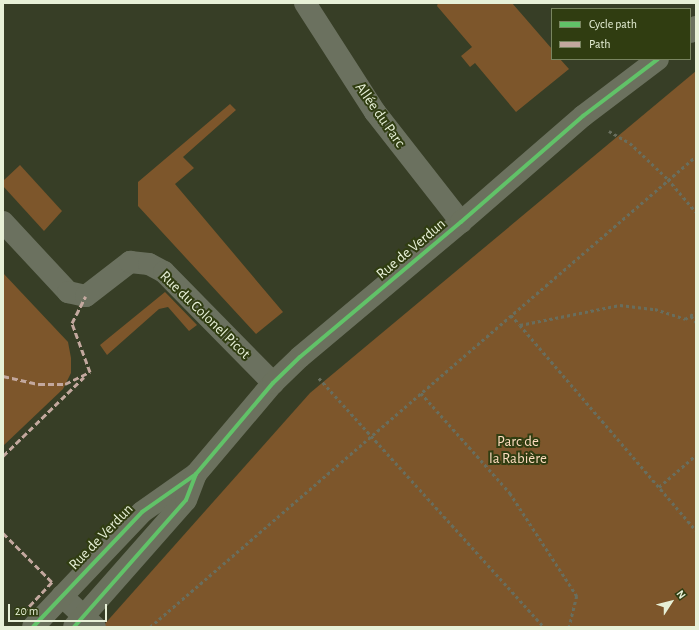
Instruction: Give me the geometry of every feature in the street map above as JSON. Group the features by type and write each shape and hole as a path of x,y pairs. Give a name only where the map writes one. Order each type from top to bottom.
{"main road":[{"name":"Rue de Verdun","path":"33,627 142,512 196,474 273,382 300,357 461,222 583,116 657,60"},
{"name":"Rue de Verdun","path":"84,624 186,500 196,474"}],"street":[{"name":"Allée du Parc","path":"305,3 375,112 461,222"},
{"name":"Rue du Colonel Picot","path":"3,222 68,292 86,296 130,262 149,264 164,272 273,382"},
{"path":"62,596 84,624"}],"path":[{"path":"583,116 630,143 668,179 696,212"},
{"path":"150,627 696,156"},
{"path":"520,325 620,305 655,309 685,319 696,312"},
{"path":"511,315 696,530"},
{"path":"691,316 696,322"},
{"path":"300,357 544,627"},
{"path":"421,393 510,493 577,596 569,627"},
{"path":"659,487 696,455"}],"green space":[{"path":"438,3 512,3 551,48 551,60 561,60 569,69 516,112 475,63 470,67 461,56 472,47 437,6"},
{"name":"Parc de la Rabière","path":"696,71 696,627 102,627 310,393"},
{"path":"230,104 236,110 183,157 194,168 175,184 283,312 256,334 138,206 138,182"},
{"path":"20,165 62,211 44,231 3,186 3,181"},
{"path":"3,273 68,342 71,358 71,373 63,389 3,446"},
{"path":"165,292 197,325 189,331 168,307 159,309 107,355 100,345"}],"marked path":[{"path":"3,376 39,384 65,384 90,372 72,323 86,296"},
{"path":"3,456 84,377"},
{"path":"3,533 52,582 22,614"}],"cycle path":[{"path":"33,627 142,512 196,474 273,383 300,357 461,222 583,116 657,60"},
{"path":"74,627 186,500 196,474"}]}
